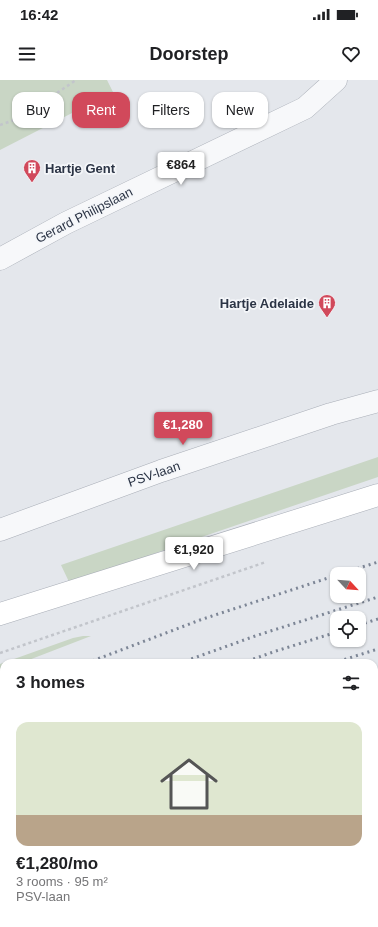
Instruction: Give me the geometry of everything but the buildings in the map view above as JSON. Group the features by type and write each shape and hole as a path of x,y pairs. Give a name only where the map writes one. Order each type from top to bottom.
{"main road":[{"path":"0,614 378,495"}],"street":[{"name":"Gerard Philipslaan","path":"0,259 66,223 305,108 336,80"},
{"name":"PSV-laan","path":"0,530 161,471 332,414 378,401"}],"path":[{"path":"0,125 20,118 76,80"},
{"path":"0,653 268,562"}],"green space":[{"path":"0,80 107,80 113,92 72,92 72,113 64,117 64,92 12,92 12,128 43,128 0,150"},
{"path":"378,457 378,477 181,544 70,584 61,565"},
{"path":"91,636 31,659 14,659 73,638"}],"railway":[{"path":"362,567 378,562"},
{"path":"98,659 200,620 330,577"},
{"path":"191,659 258,635 378,597"},
{"path":"366,623 378,619"},
{"path":"253,659 330,634"},
{"path":"346,659 378,649"}],"place":[{"name":"Hartje Gent","path":"32,183"},
{"name":"Hartje Adelaide","path":"327,318"}]}
